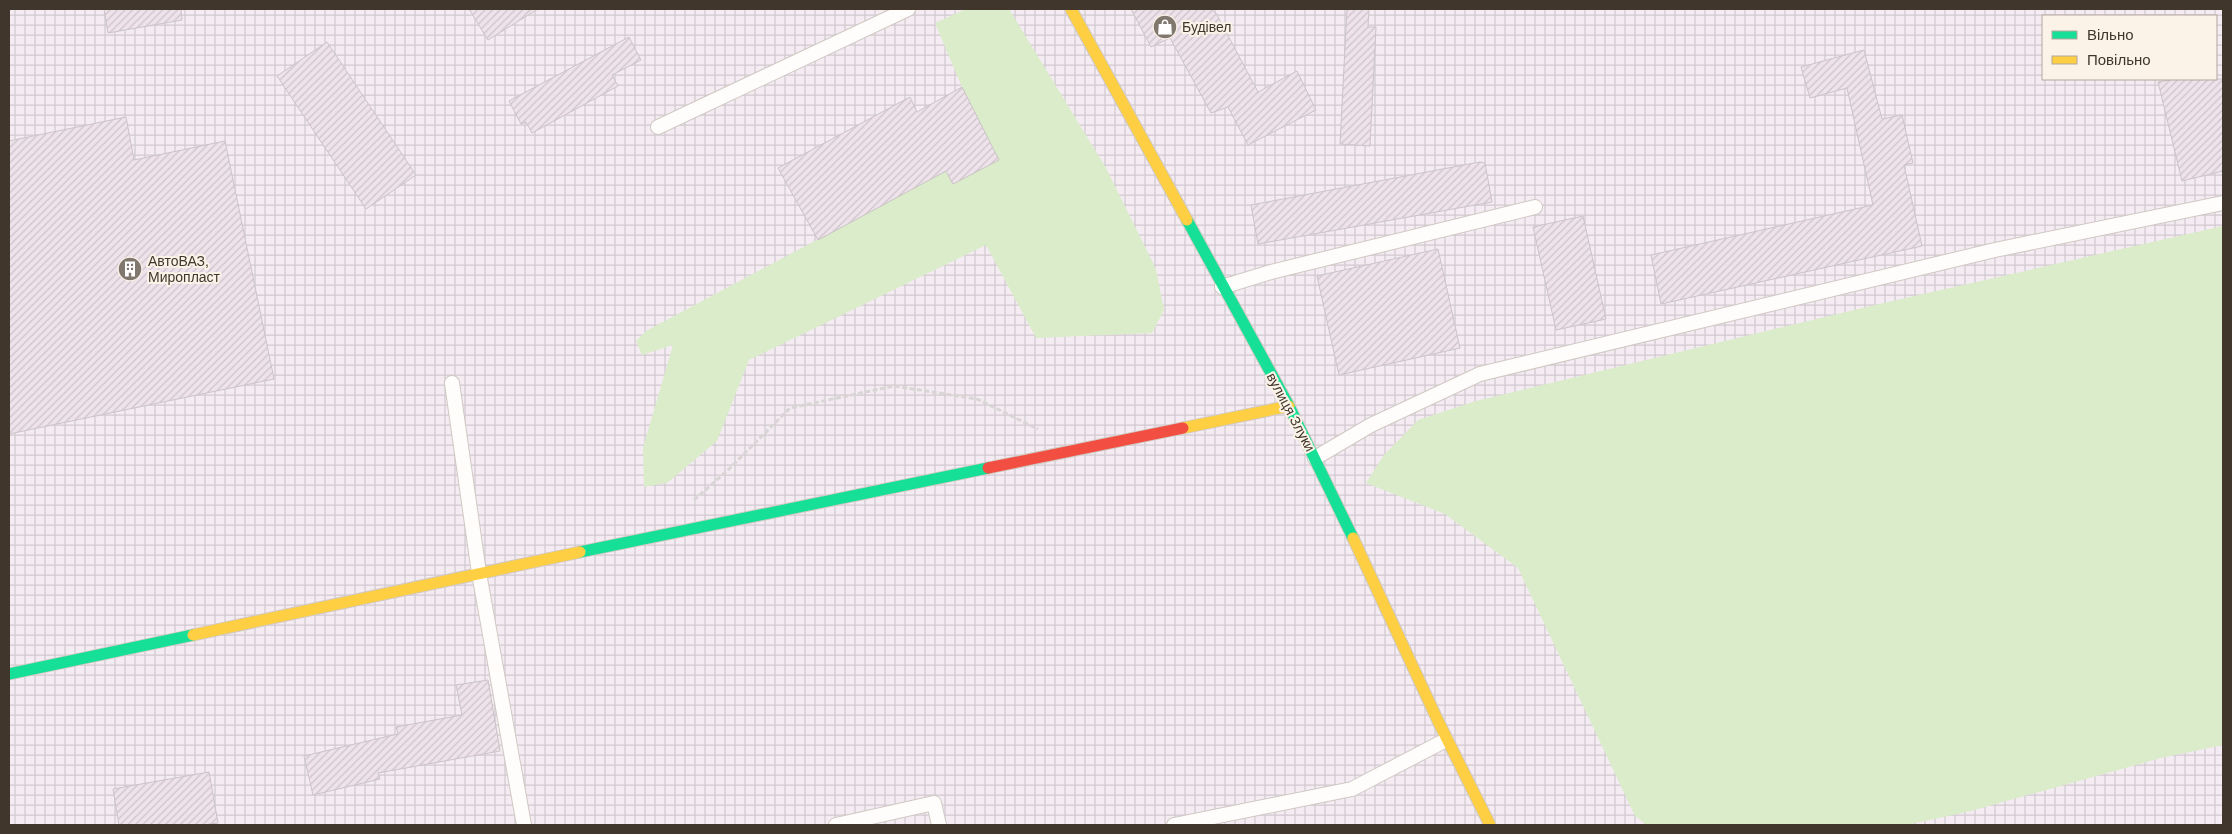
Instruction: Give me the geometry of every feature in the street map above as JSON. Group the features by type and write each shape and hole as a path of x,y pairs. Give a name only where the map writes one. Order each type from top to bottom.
{"street":[{"name":"вулиця Злуки","path":"1071,9 1315,458 1446,740 1490,825"},
{"path":"9,674 479,573 1288,406"}],"lane":[{"path":"658,127 908,9"},
{"path":"1315,458 1371,426 1480,374 1995,250 2223,203"},
{"path":"1222,287 1271,272 1534,207"},
{"path":"452,383 479,573 524,825"},
{"path":"1174,825 1352,788 1446,740"},
{"path":"836,825 934,803 939,825"}],"path":[{"path":"692,501 727,471 790,408 894,386 977,399 1045,433"}],"shaded area":[{"path":"9,9 2223,9 2223,825 9,825"}],"green space":[{"path":"966,9 1009,9 1106,168 1156,269 1164,310 1152,333 1036,338 986,245 749,360 717,441 667,483 644,487 643,448 673,345 642,355 636,341 646,331 946,171 953,183 999,160 962,87 935,23"},
{"path":"2223,226 2223,745 2161,758 1967,812 1906,825 1647,825 1635,816 1518,568 1445,514 1366,483 1384,455 1418,420 1476,401 1875,305"}],"building":[{"path":"104,9 181,9 182,20 108,33"},
{"path":"469,9 538,9 488,40"},
{"path":"1131,9 1211,9 1216,13 1258,92 1297,71 1316,110 1248,145 1228,107 1211,113 1170,38 1151,47"},
{"path":"1347,9 1369,9 1368,27 1376,27 1370,146 1340,144"},
{"path":"629,37 641,60 612,75 618,86 532,133 526,122 521,124 509,101"},
{"path":"327,42 416,175 366,209 277,76"},
{"path":"1864,50 1882,119 1902,115 1913,163 1904,165 1922,246 1661,304 1651,255 1873,205 1847,88 1810,98 1801,67"},
{"path":"2223,79 2223,171 2182,181 2158,82 2169,80"},
{"path":"962,87 999,160 953,184 946,171 818,240 778,168 910,97 917,112"},
{"name":"АвтоВАЗ, Миропласт","path":"126,117 134,160 225,141 274,379 9,434 9,141"},
{"path":"1480,162 1485,163 1492,202 1258,244 1251,205"},
{"path":"1583,216 1606,319 1556,330 1533,227"},
{"path":"1438,249 1460,348 1339,375 1317,276"},
{"path":"488,680 500,751 378,773 380,779 313,795 304,756 398,734 396,727 462,715 456,685"},
{"path":"209,772 218,823 202,825 119,825 113,789"}],"traffic: fast":[{"path":"1187,220 1289,406 1353,538"},
{"path":"580,552 988,468"},
{"path":"9,674 193,635"}],"traffic: slow":[{"path":"1071,9 1187,220"},
{"path":"1183,428 1289,406"},
{"path":"1353,538 1438,721 1490,825"},
{"path":"193,635 580,552"}],"traffic: jam":[{"path":"988,468 1183,428"}],"place":[{"name":"Будівел","path":"1165,27"},
{"name":"АвтоВАЗ, Миропласт","path":"130,269"}]}
